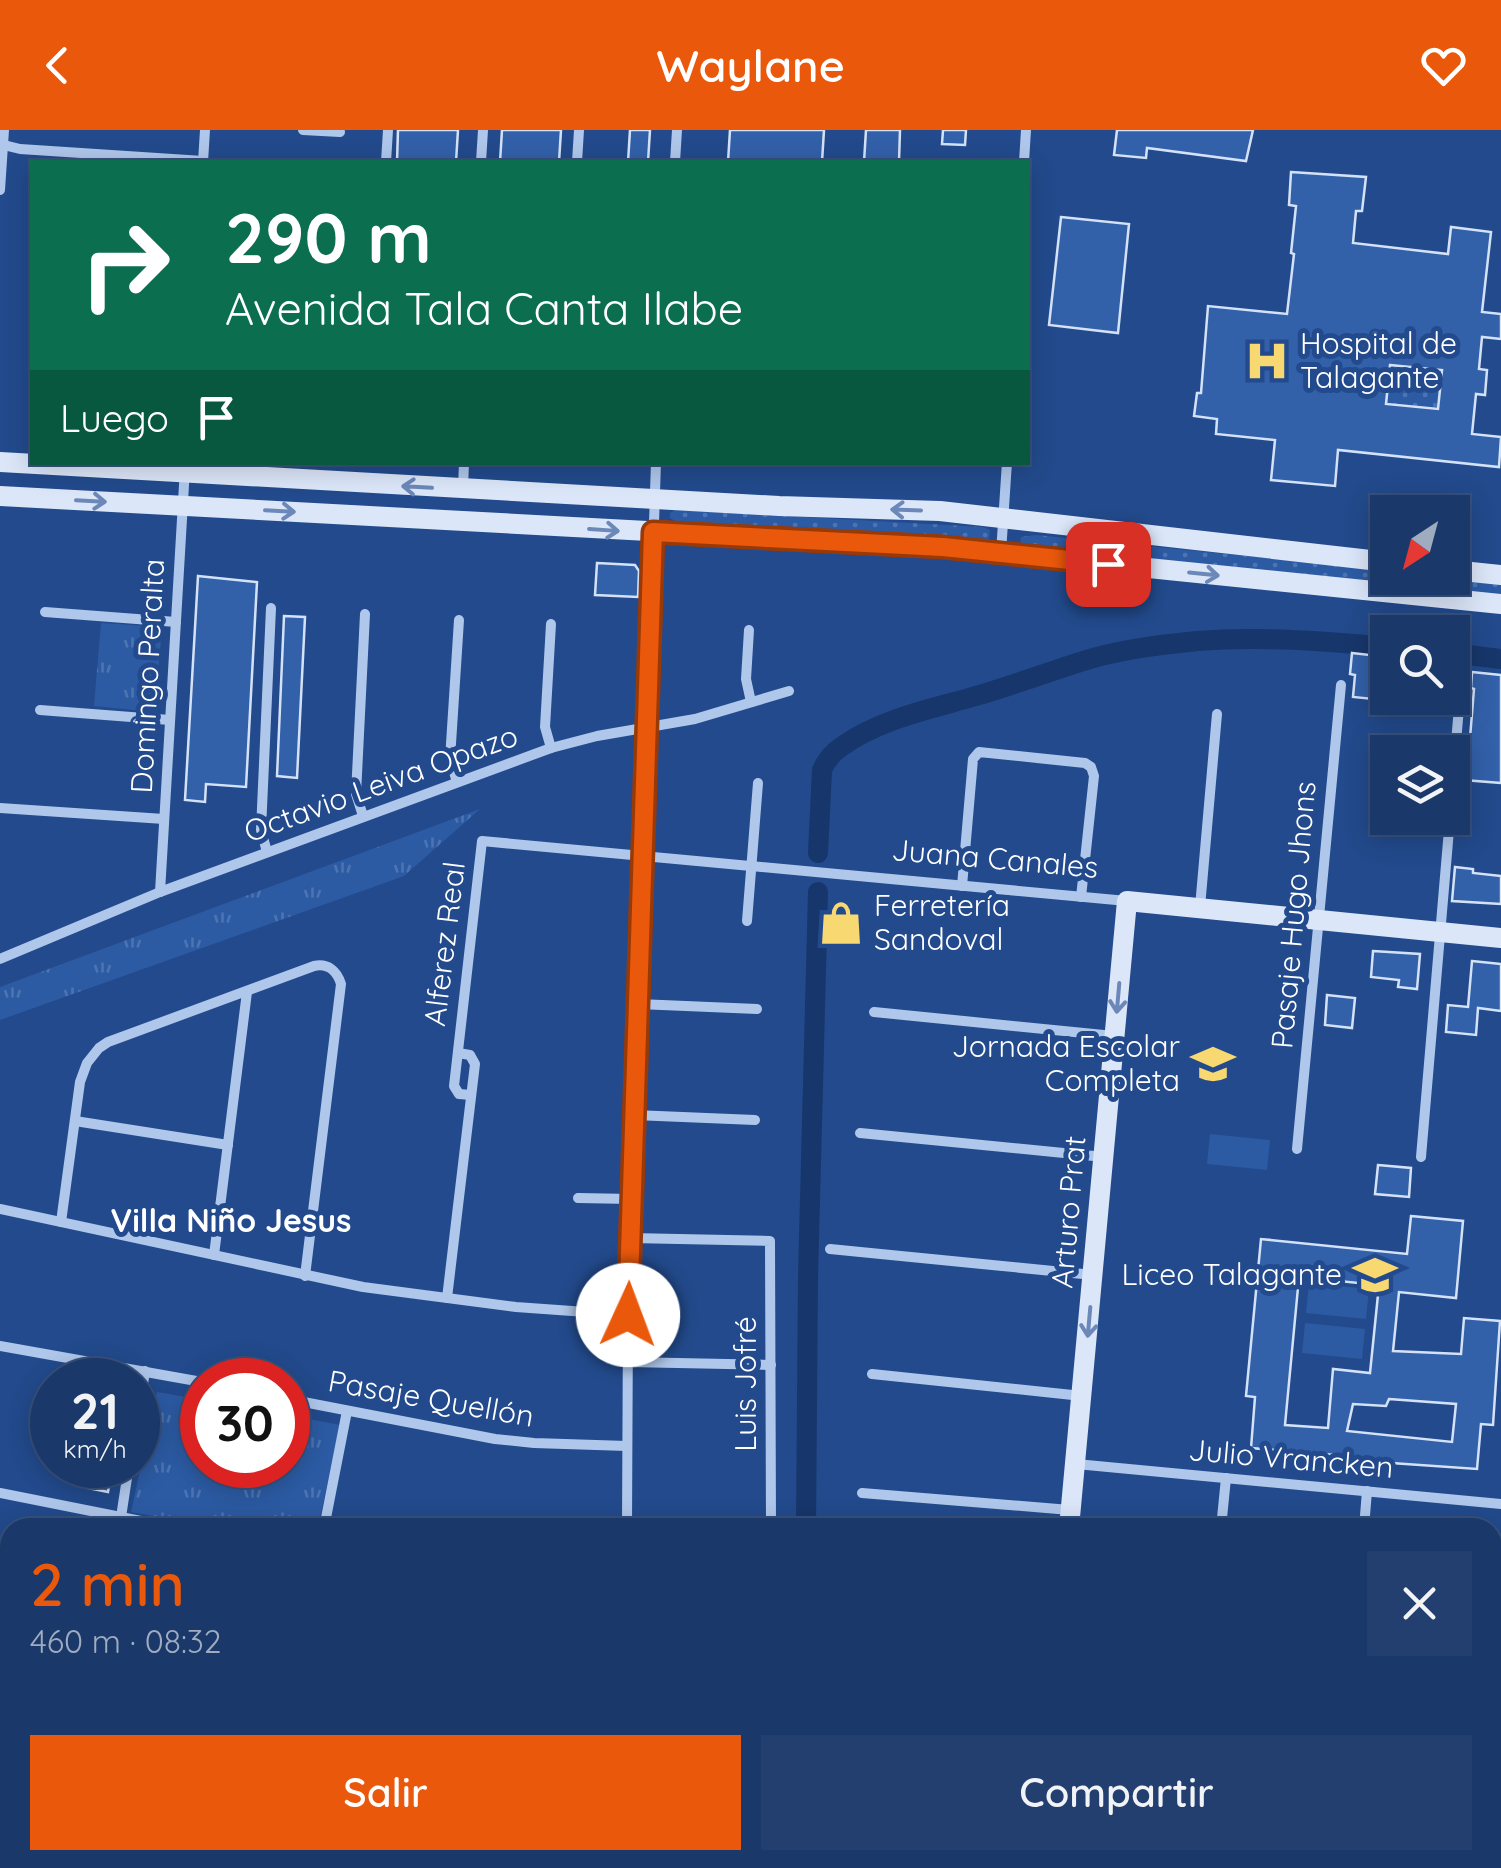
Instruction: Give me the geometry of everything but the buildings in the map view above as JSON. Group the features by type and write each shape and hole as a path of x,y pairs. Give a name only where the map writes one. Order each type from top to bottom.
{"street":[{"path":"0,190 4,130"},
{"path":"203,160 205,130"},
{"path":"303,130 340,132"},
{"path":"386,160 388,130"},
{"path":"481,160 483,130"},
{"path":"577,160 579,130"},
{"path":"675,160 677,130"},
{"path":"1024,160 1026,130"},
{"path":"1,144 20,149 175,160"},
{"path":"0,462 30,463"},
{"path":"92,465 829,509 940,511 1370,560"},
{"path":"463,489 464,465"},
{"path":"627,1518 630,1238 656,465"},
{"path":"1001,553 1007,465"},
{"name":"Domingo Peralta","path":"160,892 185,468"},
{"path":"0,496 857,542 1501,604"},
{"path":"1470,572 1501,575"},
{"path":"267,852 260,830 272,608"},
{"path":"45,612 176,622"},
{"path":"363,816 356,794 365,614"},
{"path":"456,782 450,759 459,620"},
{"path":"551,624 545,727 551,748"},
{"path":"749,630 746,679 751,702"},
{"name":"Pasaje Hugo Jhons","path":"1297,1149 1341,685"},
{"name":"Octavio Leiva Opazo","path":"0,958 160,892 551,748 695,719 789,691"},
{"path":"40,710 170,720"},
{"path":"1200,908 1218,714"},
{"path":"962,886 973,759 978,752 1085,763 1091,767 1094,776 1081,897"},
{"path":"746,921 758,783"},
{"path":"0,808 164,819"},
{"path":"1421,1158 1449,835"},
{"name":"Juana Canales","path":"482,841 1501,938"},
{"name":"Alferez Real","path":"471,1095 459,1094 455,1089 482,841"},
{"name":"Arturo Prat","path":"1070,1518 1126,901"},
{"path":"62,1222 82,1072 99,1048 146,1026 320,965 335,972 340,984 305,1276"},
{"path":"214,1255 246,992"},
{"path":"638,1004 756,1008"},
{"path":"874,1012 1115,1036"},
{"name":"Alferez Real","path":"447,1298 474,1060 458,1052"},
{"path":"634,1115 756,1120"},
{"path":"75,1121 228,1145"},
{"path":"860,1133 1105,1158"},
{"path":"578,1198 632,1199"},
{"path":"0,1209 383,1290 516,1307 628,1315"},
{"name":"Luis Jofré","path":"630,1238 770,1240 771,1518"},
{"path":"830,1249 1094,1275"},
{"path":"0,1346 70,1358"},
{"path":"628,1362 771,1365"},
{"path":"872,1374 1083,1396"},
{"name":"Pasaje Quellón","path":"310,1403 494,1439 628,1446"},
{"path":"326,1518 346,1410"},
{"name":"Julio Vrancken","path":"1076,1464 1501,1504"},
{"path":"1222,1518 1226,1478"},
{"path":"121,1517 126,1488"},
{"path":"1365,1518 1367,1491"},
{"path":"0,1493 126,1518"},
{"path":"862,1494 1062,1518"}],"green space":[{"path":"1390,365 1442,370 1438,409 1386,404"},
{"path":"675,510 990,530 989,539 983,541 677,522 670,518"},
{"path":"1036,535 1370,568 1370,584 1020,546 1021,537"},
{"path":"1470,579 1501,583 1501,598 1470,595"},
{"path":"101,623 162,627 155,712 94,706"},
{"path":"480,809 404,876 0,1020 0,987"},
{"path":"1210,1134 1270,1140 1267,1170 1207,1164"},
{"path":"1309,1283 1369,1289 1366,1319 1306,1313"},
{"path":"1305,1323 1365,1329 1362,1359 1302,1353"},
{"path":"160,1393 180,1396 180,1488 310,1488 310,1419 340,1425 320,1518 164,1518 131,1512 136,1488 160,1488"}],"waterway":[{"path":"818,853 822,770 841,747 889,722 1091,658 1152,646 1245,639 1370,646"},
{"path":"1470,655 1501,659"},
{"path":"806,1518 818,892"}],"place":[{"name":"Hospital de Talagante","path":"1267,361"},
{"name":"Ferretería Sandoval","path":"841,923"},
{"name":"Jornada Escolar Completa","path":"1213,1064"},
{"name":"Liceo Talagante","path":"1375,1275"}],"district":[{"name":"Villa Niño Jesus","path":"231,1221"}],"route":[{"path":"628,1315 653,532 943,547 1108,564"}]}
